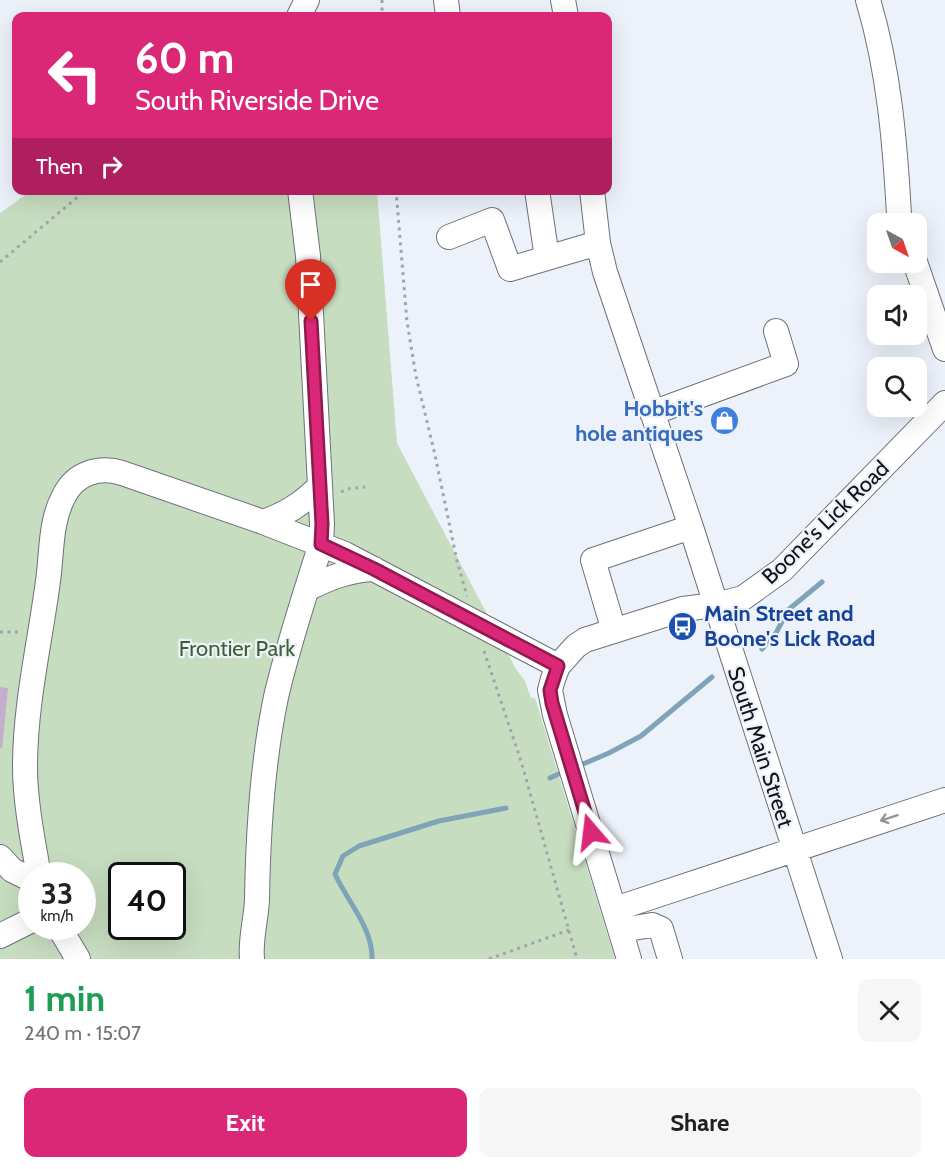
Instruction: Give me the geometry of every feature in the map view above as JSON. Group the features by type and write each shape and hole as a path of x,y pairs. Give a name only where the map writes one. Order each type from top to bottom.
{"street":[{"path":"868,0 876,26 892,117 899,213"},
{"path":"252,959 251,946 256,922 258,843 265,762 276,697 321,544 322,524 329,490 301,195"},
{"path":"538,195 548,258"},
{"name":"South Main Street","path":"593,195 598,243 605,272 691,527 830,959"},
{"path":"449,237 492,220 510,270 598,243"},
{"path":"919,273 945,349"},
{"path":"652,413 786,364 776,331"},
{"name":"Boone's Lick Road","path":"558,666 576,646 585,640 683,609 715,605 743,598 782,570 945,403"},
{"path":"37,862 25,768 34,670 56,515 64,494 74,482 94,470 110,470 321,544 374,569 558,666 550,690 558,725 630,959"},
{"path":"263,522 282,516 329,490"},
{"path":"614,631 593,560 691,527"},
{"path":"307,589 329,578 358,569 374,569"},
{"path":"618,920 794,850 944,805"},
{"path":"0,857 18,873"},
{"path":"618,920 652,925 661,929 670,959"},
{"path":"0,936 18,927"},
{"path":"67,940 78,959"}],"path":[{"path":"0,262 80,195"},
{"path":"396,195 407,322 416,376 457,561 468,597 458,592"},
{"path":"329,490 365,486"},
{"path":"475,622 521,761 577,959"},
{"path":"489,959 569,930"}],"green space":[{"name":"Frontier Park","path":"25,195 377,195 397,443 516,669 525,681 531,698 535,698 615,959 0,959 0,213"}],"building":[{"path":"0,687 8,688 2,749 0,748"}],"waterway":[{"path":"762,649 776,633 788,610 822,582"},
{"path":"576,767 641,736 712,677"},
{"path":"550,778 565,771"},
{"path":"372,959 364,926 335,874 343,856 359,846 439,821 506,808"}],"place":[{"name":"Hobbit's hole antiques","path":"724,421"},
{"name":"Main Street and Boone's Lick Road","path":"683,626"}],"route":[{"path":"311,321 322,524 321,544 345,554 558,666 550,690 552,703 591,832"}]}
